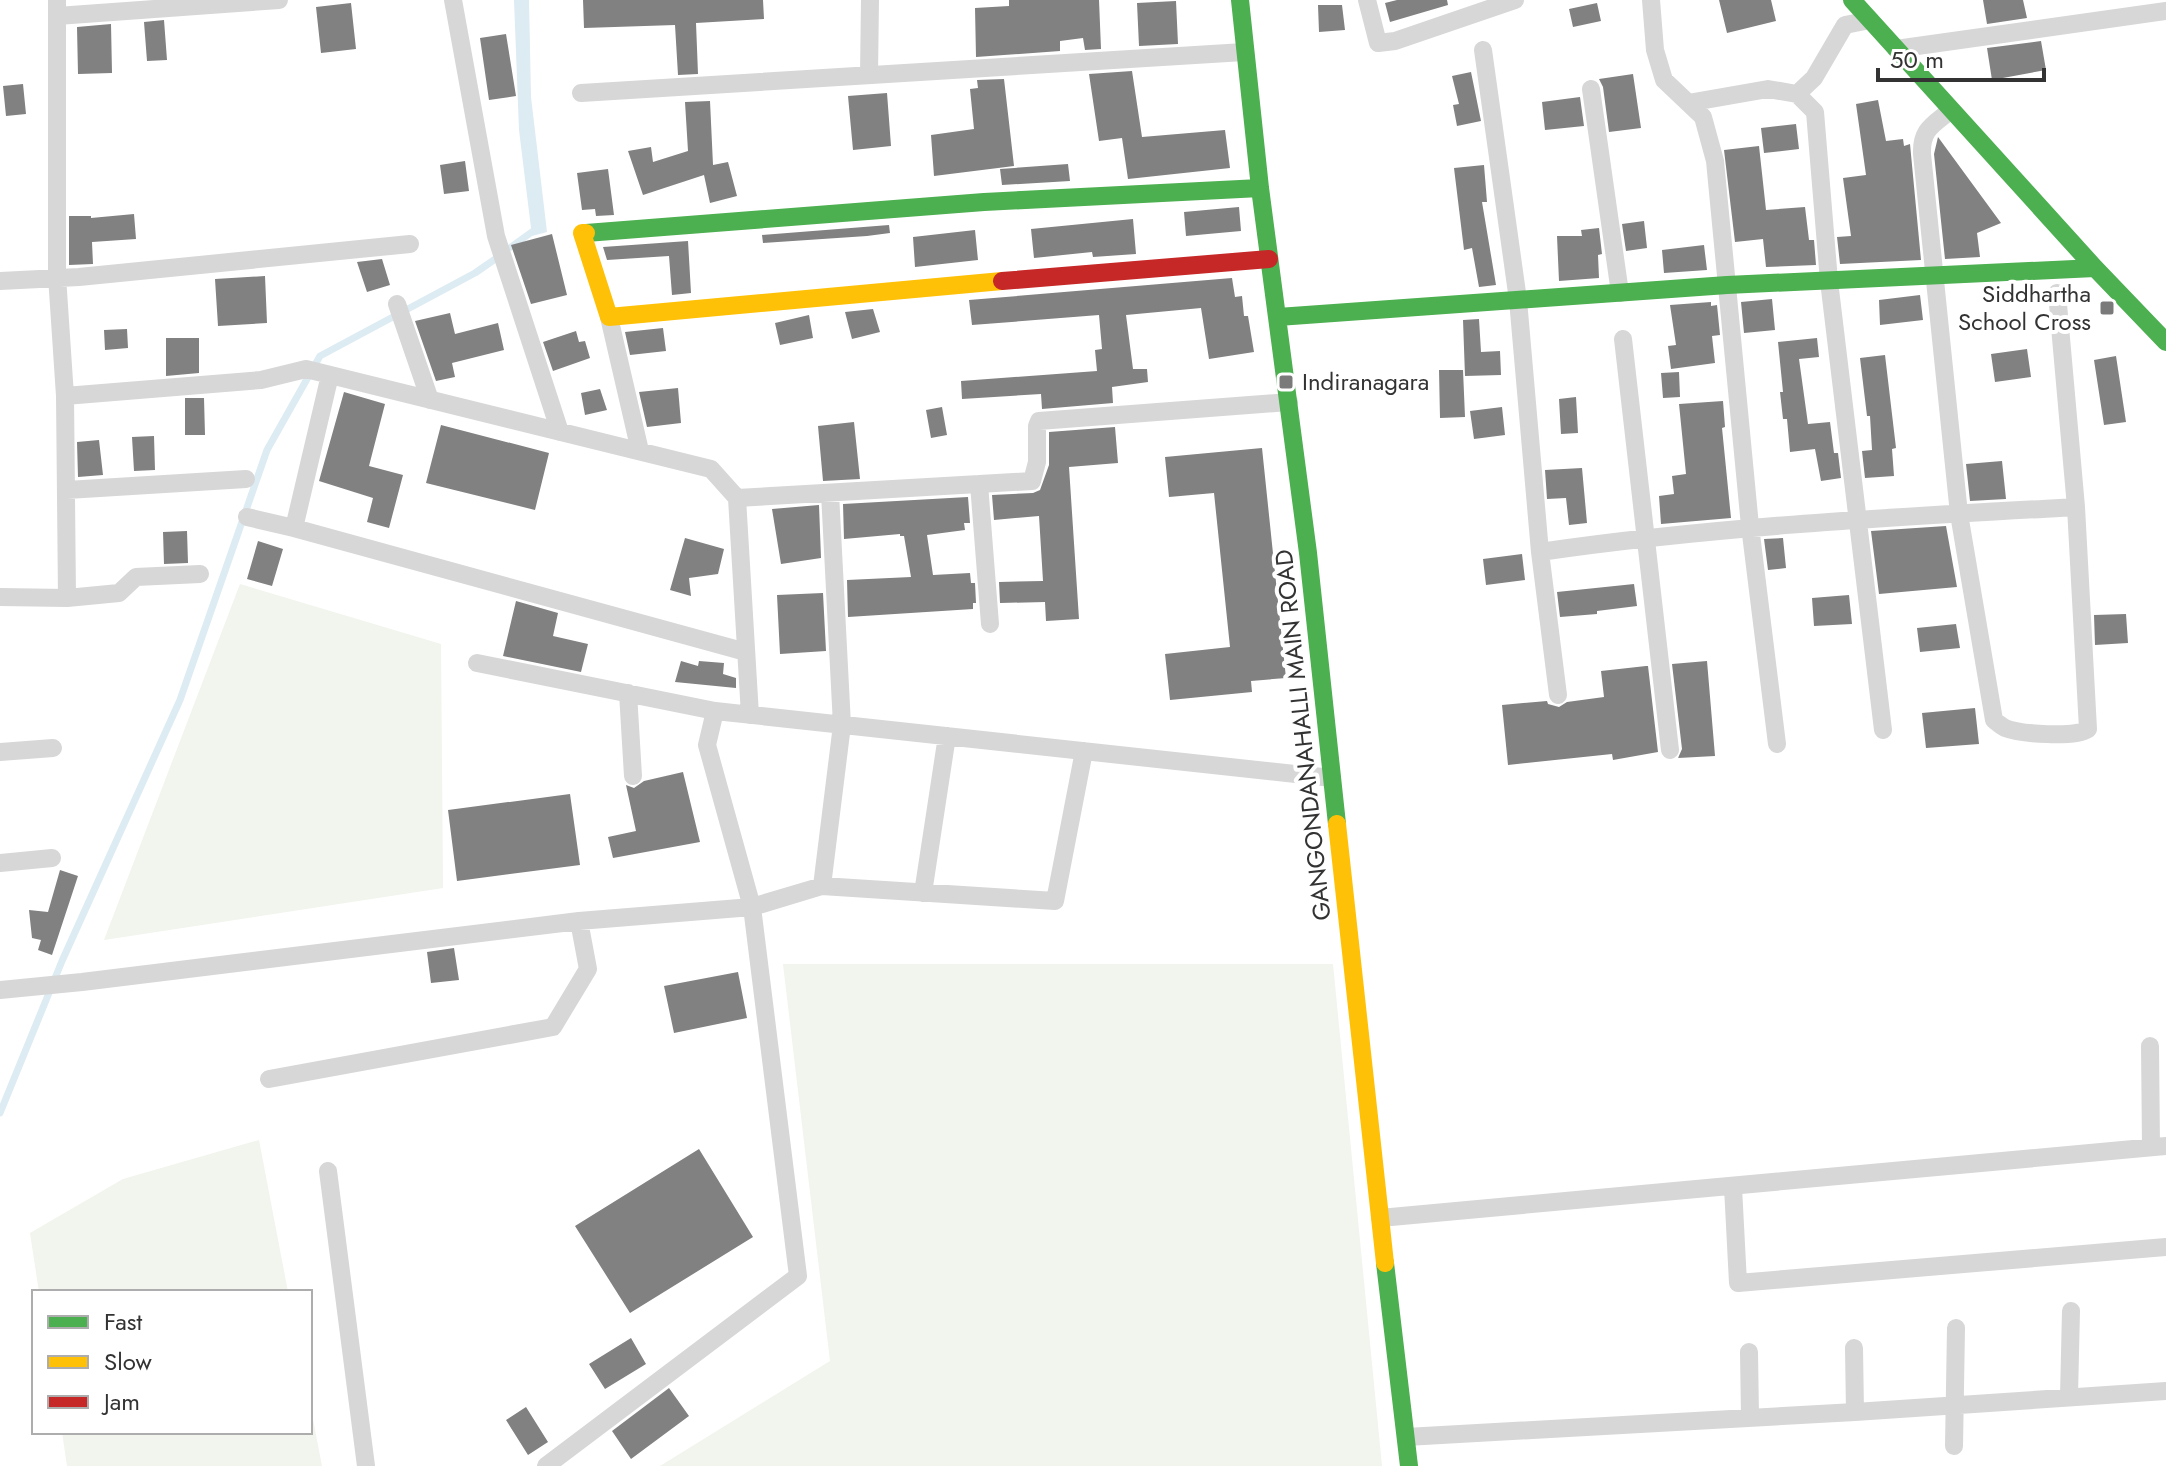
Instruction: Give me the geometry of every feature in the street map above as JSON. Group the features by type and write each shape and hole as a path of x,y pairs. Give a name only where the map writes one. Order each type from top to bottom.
{"street":[{"path":"67,598 65,396 57,276 57,8 279,0"},
{"path":"453,0 496,236 560,432"},
{"path":"869,75 870,0"},
{"name":"GANGONDANAHALLI MAIN ROAD","path":"1240,0 1260,188 1308,553 1409,1466"},
{"path":"1367,0 1378,43 1395,41 1515,0"},
{"path":"1651,0 1655,50 1664,80 1703,117 1713,150 1750,526 1777,744"},
{"path":"1852,0 2166,342"},
{"path":"1896,49 2166,11"},
{"path":"1797,94 1814,78 1845,25 1870,20"},
{"path":"1483,50 1518,300 1540,552 1558,695"},
{"path":"581,93 1244,52"},
{"path":"1591,89 1620,293"},
{"path":"1688,103 1768,89 1797,94 1815,112 1829,281 1883,730"},
{"path":"1951,110 1926,131 1922,139 1959,514 1994,720 2004,727 2026,731 2083,733 2088,729 2089,707 2076,507 2057,293"},
{"path":"640,451 609,317 582,233 984,202 1260,188"},
{"path":"0,281 79,277 410,244"},
{"path":"609,317 1269,259"},
{"path":"1278,317 1727,285 2095,268"},
{"path":"397,304 430,400"},
{"path":"1623,339 1670,750"},
{"path":"65,396 261,380 306,369 711,469 737,498 750,715"},
{"path":"294,528 330,375"},
{"path":"737,498 1032,481 1037,462 1039,421 1289,402"},
{"path":"67,490 246,479"},
{"path":"979,484 990,624"},
{"path":"822,886 842,725 830,493"},
{"path":"1540,552 1646,536 1750,526 2076,507"},
{"path":"247,517 746,652"},
{"path":"0,597 67,598 119,593 136,577 200,574"},
{"path":"477,663 715,711 1332,778"},
{"path":"628,693 633,776"},
{"path":"546,1466 798,1276 752,907 707,745 715,711"},
{"path":"923,893 947,736"},
{"path":"0,752 53,748"},
{"path":"0,990 579,921 752,907 822,886 1055,901 1084,751"},
{"path":"0,863 52,858"},
{"path":"269,1079 553,1027 588,969 579,921"},
{"path":"1380,1218 2159,1147 2150,1046"},
{"path":"328,1171 366,1466"},
{"path":"1733,1187 1738,1283 2166,1247"},
{"path":"2069,1396 2071,1311"},
{"path":"1954,1446 1956,1328"},
{"path":"1854,1348 1855,1412"},
{"path":"1749,1352 1750,1416"},
{"path":"1406,1437 2166,1391"}],"shaded area":[{"path":"514,0 529,0 531,97 547,232 532,236 519,130"},
{"path":"240,584 441,644 443,888 104,940"},
{"path":"783,964 1333,964 1382,1466 660,1466 830,1361"},
{"path":"259,1140 288,1290 39,1290 30,1233 123,1179"},
{"path":"312,1414 322,1466 67,1466 62,1434 312,1434"}],"building":[{"path":"583,0 763,0 764,19 696,23 698,74 678,75 675,25 584,28"},
{"path":"1009,0 1099,0 1101,49 1085,50 1083,38 1060,41 1060,51 976,57 975,8 1009,6"},
{"path":"1397,0 1447,0 1448,5 1390,22 1385,3"},
{"path":"1719,0 1771,0 1776,21 1727,33"},
{"path":"1983,0 2023,0 2027,18 1987,24"},
{"path":"1176,1 1178,44 1139,46 1137,3"},
{"path":"351,3 356,49 321,53 316,7"},
{"path":"1597,3 1601,21 1573,27 1569,9"},
{"path":"1318,5 1342,5 1345,30 1319,32"},
{"path":"164,20 167,60 147,61 144,22"},
{"path":"111,24 112,73 78,74 77,27"},
{"path":"506,34 516,96 489,100 480,38"},
{"path":"2041,41 2046,70 1992,80 1987,48"},
{"path":"1132,71 1142,137 1225,130 1230,168 1128,179 1122,138 1099,141 1089,74"},
{"path":"1471,72 1481,121 1457,126 1453,105 1459,104 1452,76"},
{"path":"1633,74 1641,128 1609,132 1603,87 1599,79"},
{"path":"1004,79 1014,166 934,176 931,135 974,129 970,89 978,88 977,80"},
{"path":"23,84 26,114 6,116 3,86"},
{"path":"887,93 891,146 853,150 848,96"},
{"path":"1580,97 1584,126 1545,130 1542,102"},
{"path":"1878,100 1886,141 1903,139 1904,146 1910,144 1921,260 1840,264 1837,237 1851,236 1843,178 1866,175 1856,104"},
{"path":"710,101 713,165 728,162 737,196 710,203 704,175 643,195 628,151 651,147 653,162 688,151 685,102"},
{"path":"1796,124 1799,149 1764,153 1761,128"},
{"path":"1938,137 2001,223 1977,233 1980,257 1945,259 1934,154"},
{"path":"1759,146 1766,210 1805,207 1809,240 1814,240 1816,265 1766,267 1763,239 1735,242 1724,150"},
{"path":"465,161 469,191 444,194 440,165"},
{"path":"1068,164 1070,181 1002,185 1000,169"},
{"path":"1484,165 1487,202 1482,202 1496,285 1479,287 1472,248 1464,250 1454,168"},
{"path":"608,169 614,215 596,216 595,209 582,210 577,173"},
{"path":"1239,207 1241,231 1186,236 1184,212"},
{"path":"134,214 136,239 92,242 93,264 69,265 69,216 91,218"},
{"path":"1133,219 1136,254 1093,257 1092,252 1034,258 1031,229"},
{"path":"1644,221 1647,248 1626,251 1622,224"},
{"path":"889,225 890,233 867,236 763,243 762,235"},
{"path":"1599,228 1602,254 1598,255 1599,278 1559,281 1557,236 1582,236 1581,230"},
{"path":"975,230 978,260 915,267 913,237"},
{"path":"552,234 567,295 531,304 511,245"},
{"path":"688,241 691,293 672,295 669,256 607,260 603,247"},
{"path":"1704,245 1707,270 1664,273 1662,250"},
{"path":"382,259 390,285 367,292 357,262"},
{"path":"265,276 267,323 218,326 215,279"},
{"path":"1232,278 1235,297 1242,296 1244,316 1248,316 1254,352 1209,359 1201,308 1126,315 1133,369 1147,369 1148,382 1112,387 1113,403 1042,409 1041,394 962,399 961,381 1097,371 1095,350 1102,349 1099,315 972,325 969,300"},
{"path":"1920,295 1923,320 1880,325 1879,300"},
{"path":"1772,299 1775,330 1744,333 1741,302"},
{"path":"1711,302 1711,306 1717,305 1720,335 1712,336 1715,363 1671,369 1668,346 1676,345 1670,305"},
{"path":"873,309 880,332 852,339 845,312"},
{"path":"450,313 455,334 498,323 504,350 452,363 455,377 436,381 415,321"},
{"path":"809,315 813,338 780,345 775,323"},
{"path":"1479,319 1481,352 1500,351 1501,375 1465,376 1463,320"},
{"path":"663,328 666,351 630,355 625,332"},
{"path":"127,329 128,348 105,350 104,330"},
{"path":"576,331 579,342 585,341 590,358 553,371 543,342"},
{"path":"166,338 199,338 199,373 166,376"},
{"path":"1817,338 1819,357 1799,359 1808,424 1830,422 1841,478 1821,481 1815,449 1790,452 1787,419 1783,419 1780,392 1783,392 1778,342"},
{"path":"2027,349 2031,377 1995,382 1991,354"},
{"path":"1885,355 1896,448 1892,449 1894,476 1865,478 1862,451 1872,450 1870,416 1867,416 1860,358"},
{"path":"2116,356 2126,422 2104,425 2094,360"},
{"path":"1439,370 1463,370 1465,417 1440,418"},
{"path":"1679,372 1680,397 1663,398 1661,373"},
{"path":"678,388 681,423 647,427 639,392"},
{"path":"600,389 607,410 585,415 581,393"},
{"path":"344,392 385,404 369,466 403,475 389,528 367,522 373,498 319,481"},
{"path":"1576,397 1578,433 1561,434 1559,399"},
{"path":"185,398 204,398 205,435 185,435"},
{"path":"1723,401 1725,427 1722,428 1731,518 1661,524 1659,496 1674,494 1672,476 1686,474 1679,404"},
{"path":"942,407 947,435 931,438 926,410"},
{"path":"1502,407 1505,435 1474,439 1470,411"},
{"path":"854,422 860,479 823,481 818,426"},
{"path":"441,425 549,453 535,510 426,483"},
{"path":"1115,427 1118,463 1069,467 1079,619 1046,621 1045,602 1000,603 999,582 1043,581 1039,516 994,520 992,495 1040,490 1049,465 1049,432"},
{"path":"154,436 155,470 134,471 132,437"},
{"path":"99,440 103,475 78,477 77,442"},
{"path":"1262,448 1286,678 1251,681 1252,692 1170,700 1165,654 1230,647 1214,493 1169,497 1165,457"},
{"path":"2002,461 2006,499 1970,501 1966,464"},
{"path":"1582,468 1587,523 1569,525 1566,498 1547,499 1545,470"},
{"path":"968,497 970,523 964,523 965,530 927,535 933,575 970,573 971,583 975,583 976,603 973,603 973,609 848,617 847,580 911,577 904,536 844,539 843,504"},
{"path":"819,505 821,558 781,564 772,509"},
{"path":"1946,526 1957,587 1879,594 1871,531"},
{"path":"187,531 188,563 164,564 163,532"},
{"path":"685,538 724,549 718,574 689,578 691,596 670,590"},
{"path":"1783,538 1786,568 1768,570 1764,539"},
{"path":"258,541 283,549 272,586 247,579"},
{"path":"1522,554 1525,580 1486,585 1483,559"},
{"path":"1634,584 1637,606 1560,617 1557,592"},
{"path":"823,593 826,651 780,654 777,595"},
{"path":"1849,595 1852,624 1814,626 1812,598"},
{"path":"516,601 558,613 553,636 588,644 581,672 503,656"},
{"path":"2126,614 2128,643 2095,645 2094,615"},
{"path":"1956,624 1960,648 1920,652 1917,628"},
{"path":"681,661 698,666 699,661 724,663 723,674 736,678 736,688 675,682"},
{"path":"1707,661 1715,756 1678,758 1682,749 1672,664"},
{"path":"1648,666 1658,752 1613,760 1612,754 1508,765 1502,705 1547,701 1559,707 1567,702 1604,697 1601,671"},
{"path":"1975,708 1979,744 1926,748 1922,713"},
{"path":"683,772 700,842 613,858 608,837 636,831 626,785 634,788 644,781"},
{"path":"570,794 580,865 457,881 448,810"},
{"path":"60,870 78,876 52,955 38,950 41,940 32,938 29,910 48,912"},
{"path":"454,948 459,980 431,983 427,952"},
{"path":"738,972 747,1018 674,1033 664,986"},
{"path":"699,1149 753,1237 630,1313 575,1226"},
{"path":"631,1338 646,1364 605,1389 589,1364"},
{"path":"669,1388 689,1416 631,1459 612,1431"},
{"path":"526,1407 548,1442 528,1455 506,1420"}],"waterway":[{"path":"511,247 536,229"},
{"path":"0,1113 62,961 180,700 267,450 320,356 475,273 501,255"}],"traffic: fast":[{"path":"1240,0 1260,188 1308,553 1337,824"},
{"path":"1852,0 2166,342"},
{"path":"586,233 984,202 1260,188"},
{"path":"1278,317 1727,285 2095,268"},
{"path":"1385,1263 1409,1466"}],"traffic: slow":[{"path":"586,233 582,233 609,317 1002,281"},
{"path":"1337,824 1385,1263"}],"traffic: jam":[{"path":"1002,281 1269,259"}],"place":[{"name":"Siddhartha School Cross","path":"2107,308"},
{"name":"Indiranagara","path":"1286,382"}]}
